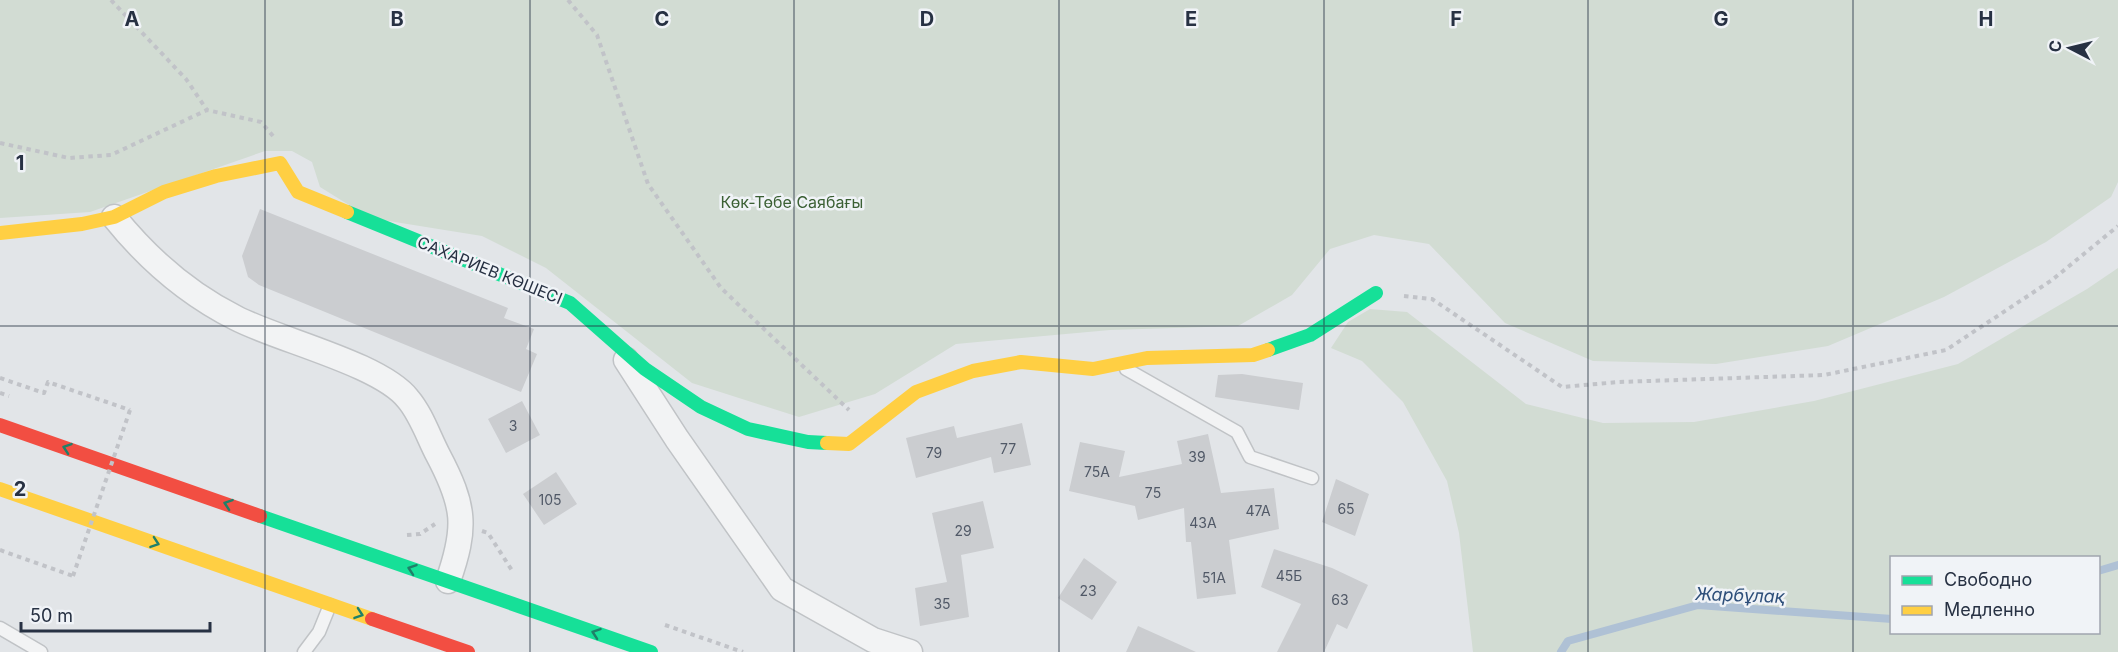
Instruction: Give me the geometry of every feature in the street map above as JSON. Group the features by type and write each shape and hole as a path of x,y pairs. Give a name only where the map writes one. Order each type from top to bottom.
{"street":[{"name":"САХАРИЕВ КӨШЕСІ","path":"280,163 298,192 570,303 645,369 701,407 748,429 808,442 849,444 916,392 973,371 1021,362 1093,369 1147,358 1253,355 1310,335 1376,293"},
{"path":"0,233 82,224 114,217 174,189 216,176 280,163"},
{"path":"114,217 141,251 203,300 237,319 385,380 408,399 450,477 459,501 462,524 458,553 448,581"},
{"path":"618,346 677,439 782,588 873,640 910,652"},
{"path":"0,425 651,652"},
{"path":"0,489 468,652"}],"lane":[{"path":"1118,364 1237,432 1250,457 1312,478"},
{"path":"308,650 319,632 330,604"},
{"path":"0,628 41,652"}],"path":[{"path":"111,0 186,79 207,110"},
{"path":"568,0 597,35 648,184 721,288 869,429"},
{"path":"0,143 69,158 111,155 207,110 261,122 275,139 280,163"},
{"path":"1376,293 1432,299 1562,387 1619,382 1824,375 1946,350 2052,280 2118,226"},
{"path":"0,378 44,393 48,382 130,410 73,576 2,551"},
{"path":"488,533 512,571 523,575"},
{"path":"655,621 743,652"}],"green space":[{"name":"Көк-Төбе Саябағы","path":"0,0 2118,0 2118,182 2111,197 2046,242 1944,297 1828,346 1716,364 1593,361 1505,323 1429,244 1374,235 1330,249 1292,295 1238,326 1110,330 956,344 875,394 799,417 692,383 546,268 482,236 370,218 320,187 312,162 292,151 265,151 90,212 0,218"},
{"path":"2118,268 2118,652 1473,652 1459,533 1447,481 1403,402 1362,361 1331,348 1348,322 1370,309 1407,312 1526,404 1603,423 1694,422 1814,401 1958,364 2087,289"}],"building":[{"path":"260,209 508,308 504,318 534,329 526,349 537,354 521,392 259,285 248,277 242,256"},
{"path":"1242,374 1303,383 1299,410 1215,397 1218,375"},
{"path":"522,401 540,435 506,453 488,419"},
{"path":"1022,423 1031,465 994,473 991,457 916,478 906,438 954,426 957,438"},
{"path":"1208,434 1221,493 1274,488 1279,529 1229,540 1236,594 1197,599 1191,542 1186,542 1184,508 1138,520 1135,506 1069,491 1080,442 1125,451 1119,477 1182,464 1177,441"},
{"path":"556,472 577,504 544,525 523,494"},
{"path":"1336,479 1369,494 1355,536 1322,522"},
{"path":"983,501 994,548 961,555 969,617 920,626 915,588 947,582 932,513"},
{"path":"1274,549 1332,568 1368,585 1347,629 1337,624 1324,652 1277,652 1301,604 1261,587"},
{"path":"1084,558 1117,582 1092,620 1058,598"},
{"path":"1138,626 1196,652 1126,652"}],"waterway":[{"name":"Жарбұлақ","path":"2100,570 2118,565"},
{"name":"Жарбұлақ","path":"1561,652 1568,641 1698,605 1890,619"}],"traffic: fast":[{"path":"347,212 570,303 645,369 701,407 748,429 808,442 827,443"},
{"path":"1268,350 1310,335 1376,293"},
{"path":"260,516 651,652"}],"traffic: slow":[{"path":"0,233 82,224 114,217 164,192 216,176 280,163 298,192 347,212"},
{"path":"827,443 849,444 916,392 973,371 1021,362 1093,369 1147,358 1253,355 1268,350"},
{"path":"0,489 372,619"}],"traffic: jam":[{"path":"0,425 260,516"},
{"path":"372,619 468,652"}]}
